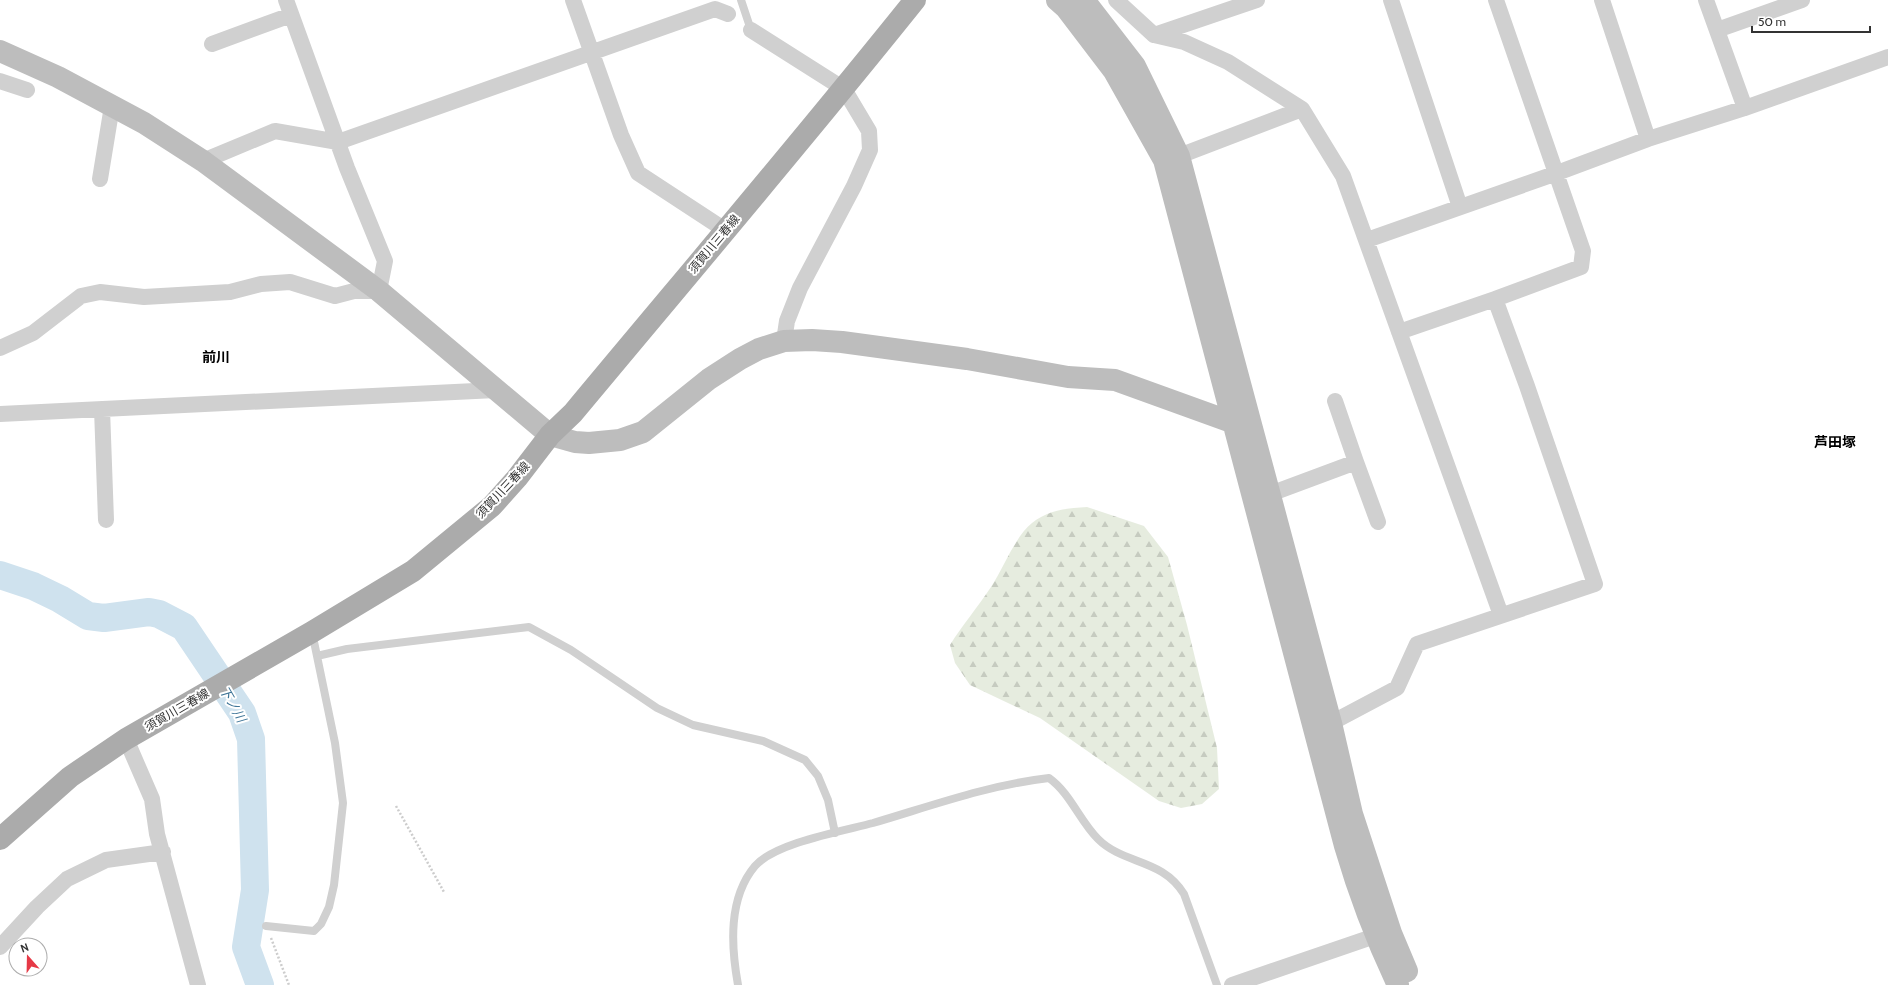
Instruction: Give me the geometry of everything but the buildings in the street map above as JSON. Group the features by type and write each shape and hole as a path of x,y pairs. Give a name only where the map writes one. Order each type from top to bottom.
{"main road":[{"name":"須賀川三春線","path":"0,839 70,777 126,739 312,632 414,571 492,506 518,478 550,435 572,413 844,89 915,0"}],"street":[{"path":"573,0 621,135 638,172 726,230"},
{"path":"1056,0 1066,8 1114,70 1164,160 1242,423 1270,494 1331,723 1352,814 1391,933 1412,985"},
{"path":"1084,0 1135,66 1179,156 1344,846 1360,897 1375,936 1398,985"},
{"path":"1116,0 1154,35 1184,42 1228,62 1302,109 1343,176 1501,615"},
{"path":"1154,35 1258,0"},
{"path":"1391,0 1460,207"},
{"path":"1399,332 1495,299 1581,267 1584,251 1496,0"},
{"path":"1602,0 1648,139"},
{"path":"1706,0 1745,108"},
{"path":"1717,30 1802,0"},
{"path":"212,44 289,7 338,142 385,261 379,291"},
{"path":"203,161 275,131 338,142 592,54 715,9 728,14"},
{"path":"751,30 844,89 869,131 870,150 854,186 800,288 787,321 784,341"},
{"path":"0,51 58,77 144,123 203,161 379,291 550,435 574,442 589,443 620,440 643,432 708,379 759,349 784,341 842,342 967,358 1068,377 1115,380 1242,423"},
{"path":"1367,240 1557,174 1648,139 1745,108 1888,57"},
{"path":"0,81 26,90"},
{"path":"100,179 112,106"},
{"path":"1179,156 1302,109"},
{"path":"0,348 33,333 81,296 100,292 144,296 230,292 262,284 290,282 335,296 354,291 379,291"},
{"path":"1331,723 1397,688 1417,644 1595,584 1527,386 1495,299"},
{"path":"0,414 496,390"},
{"path":"1335,401 1378,522"},
{"path":"102,409 106,520"},
{"path":"1270,494 1356,462"},
{"path":"126,739 152,799 157,834 198,985"},
{"path":"0,947 37,907 67,879 106,860 163,852"},
{"path":"1232,985 1375,936"}],"lane":[{"path":"741,0 751,30"},
{"path":"317,656 348,649 529,627 571,650 657,708 693,725 763,741 805,760 818,776 829,805 835,833"},
{"path":"266,926 314,931 321,924 329,907 334,885 340,834 342,796 335,743 312,632"},
{"path":"738,985 733,937 739,897 749,874 756,865 775,852 835,833 1010,783 1049,778 1058,784 1098,839 1108,847 1162,870 1178,883 1184,894 1217,985"}],"path":[{"path":"396,806 444,892"},
{"path":"266,926 289,985"}],"green space":[{"path":"1087,507 1144,526 1168,557 1187,625 1217,748 1219,789 1202,804 1181,808 1159,801 1040,718 970,685 955,663 950,645 996,580 1015,544 1026,528 1051,512"}],"waterway":[{"name":"下ノ川","path":"0,575 33,586 60,599 88,616 104,618 149,612 159,614 184,627 242,713 251,739 255,890 246,947 260,985"}],"district":[{"name":"前川","path":"216,357"},
{"name":"芦田塚","path":"1835,442"}]}
